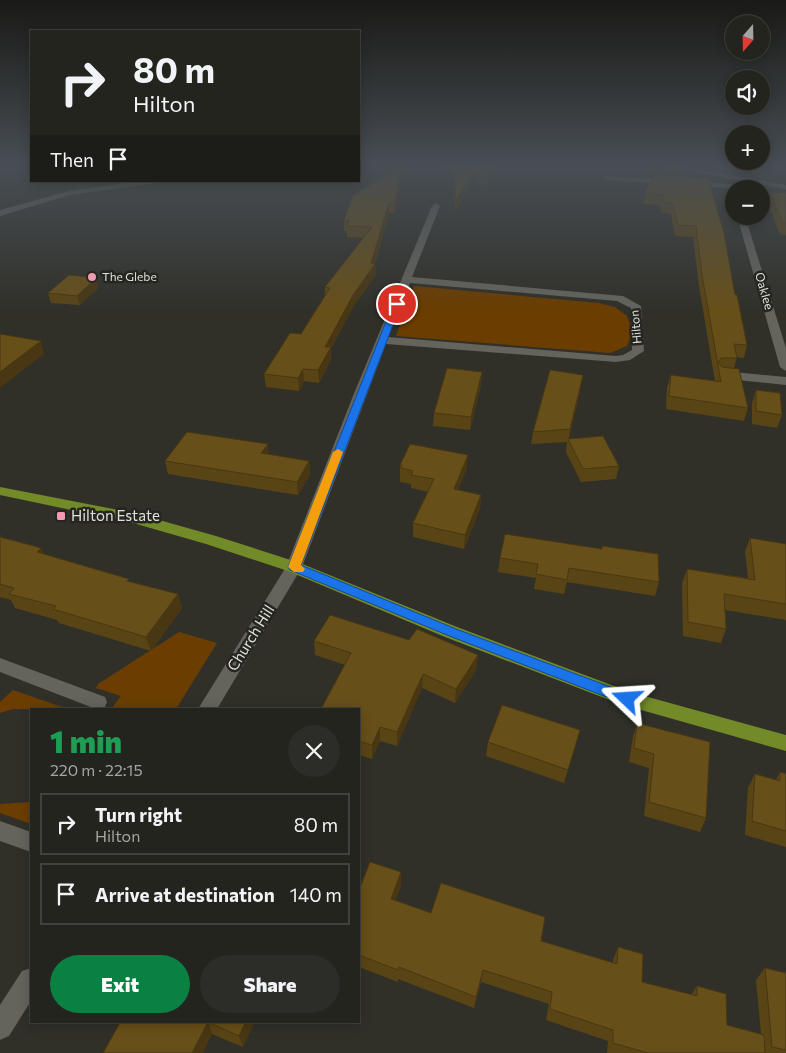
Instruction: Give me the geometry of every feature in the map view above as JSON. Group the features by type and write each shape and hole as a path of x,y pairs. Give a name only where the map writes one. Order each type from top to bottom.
{"main road":[{"path":"0,491 134,518 294,567 451,632 627,699 786,743"}],"street":[{"path":"294,567 433,213"},
{"name":"Oaklee","path":"744,225 786,366"},
{"name":"Hilton","path":"383,340 616,359 626,358 638,351 636,306 627,300 612,297 407,280"},
{"path":"722,375 786,380"},
{"name":"Church Hill","path":"207,708 294,567"},
{"path":"0,665 98,702"},
{"path":"0,831 30,842"},
{"path":"0,1027 30,982"}],"shaded area":[{"path":"414,286 599,303 615,307 627,316 631,335 627,346 610,353 396,336"},
{"path":"179,632 217,643 177,708 112,708 121,696 96,688 98,684"},
{"path":"13,690 65,708 13,709 0,713 0,702"},
{"path":"30,802 30,824 0,813 0,804"}],"building":[{"path":"346,213 386,213 371,263 375,264 353,295 325,347 331,347 318,370 303,369 298,378 264,374 290,333 301,334 330,288 325,287 372,227 347,226 349,220 344,220"},
{"path":"675,213 718,213 747,345 734,344 737,358 721,358 718,363 722,367 739,369 748,408 669,396 671,375 721,382 702,275 696,226 678,225"},
{"path":"779,213 786,213 786,223 783,223"},
{"path":"69,275 96,278 77,296 48,293"},
{"path":"0,334 41,341 0,372"},
{"path":"447,368 482,372 471,417 434,413"},
{"path":"550,370 583,375 570,429 533,432"},
{"path":"756,390 780,393 782,415 756,411"},
{"path":"187,432 268,444 261,453 309,461 297,482 165,461"},
{"path":"603,436 619,466 583,469 568,439"},
{"path":"410,444 468,455 454,489 481,495 465,535 413,523 434,479 411,475 413,471 401,468 402,465 400,465"},
{"path":"505,534 602,549 602,546 658,554 659,582 569,568 567,580 536,574 538,564 500,558"},
{"path":"0,537 41,548 37,552 129,579 127,581 178,594 146,637 53,609 56,606 9,594 14,588 0,584"},
{"path":"750,538 786,544 786,604 724,594 726,629 688,622 687,569 755,580"},
{"path":"330,615 409,640 417,629 478,655 456,689 423,674 397,732 380,727 372,745 360,741 360,708 322,708 351,653 314,641"},
{"path":"502,705 580,730 568,770 488,742"},
{"path":"637,723 710,742 706,818 649,802 654,754 634,748"},
{"path":"780,772 786,774 786,831 752,821 755,774 780,781"},
{"path":"370,862 401,872 391,899 431,913 441,883 545,917 541,941 617,964 618,947 643,954 642,982 697,996 697,986 726,994 727,1025 764,1035 765,1053 648,1053 613,1043 613,1030 550,1009 552,992 483,970 476,997 399,967 398,970 360,955 360,887"},
{"path":"765,968 786,973 786,1050 772,1047"},
{"path":"120,1023 207,1023 192,1053 103,1053"},
{"path":"210,1023 245,1023 239,1036"}],"slow traffic":[{"path":"299,569 294,567 338,452"}],"place":[{"name":"The Glebe","path":"92,277"},
{"name":"Hilton Estate","path":"61,516"}],"route":[{"path":"397,304 294,567 451,632 627,699"}]}
